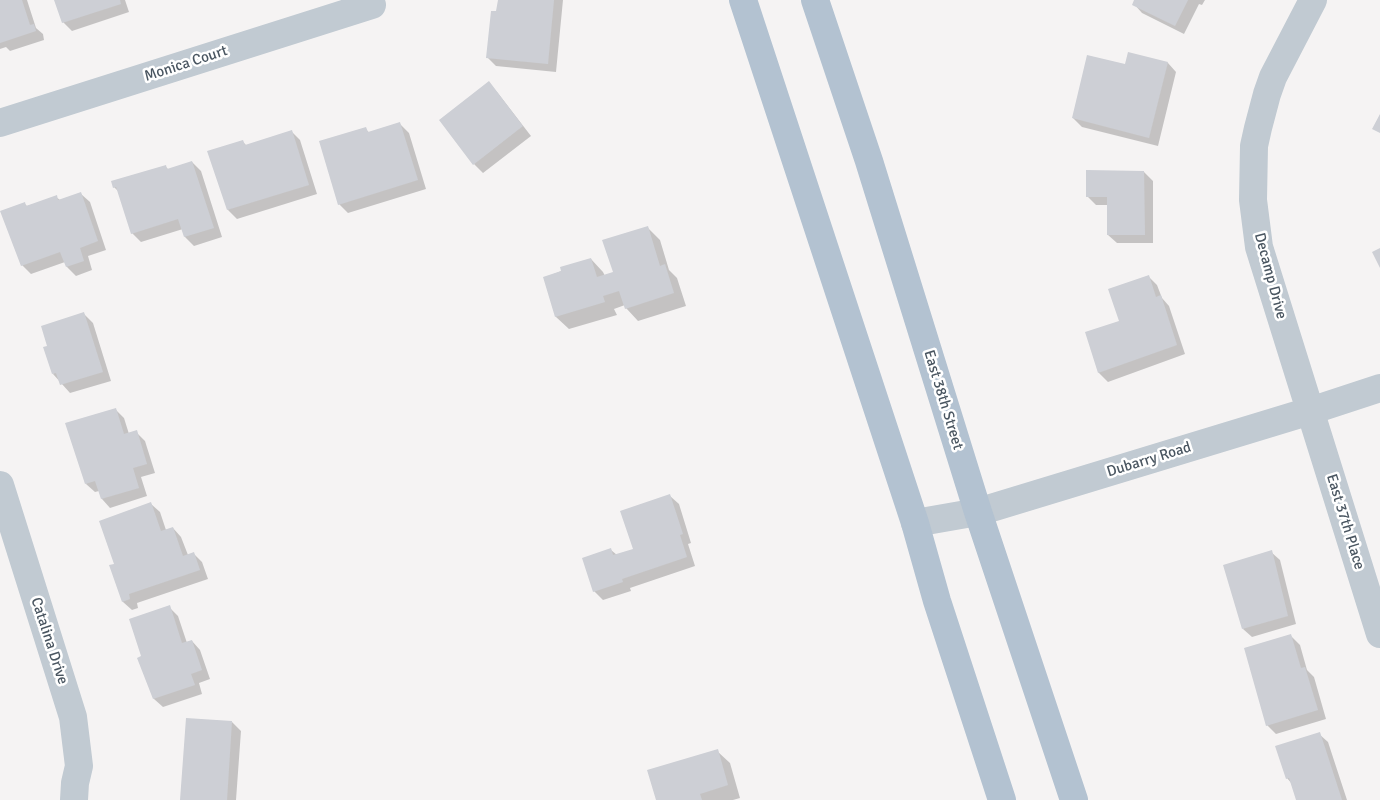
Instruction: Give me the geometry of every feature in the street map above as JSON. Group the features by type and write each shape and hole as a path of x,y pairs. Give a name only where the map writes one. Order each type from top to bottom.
{"main road":[{"path":"743,0 915,523 937,601 1002,800"},
{"name":"East 38th Street","path":"815,0 869,160 978,512 1074,800"}],"street":[{"name":"Decamp Drive","path":"1310,411 1259,247 1253,200 1254,146 1267,94 1273,77 1313,0"},
{"name":"Monica Court","path":"0,123 372,5"},
{"name":"Dubarry Road","path":"915,523 978,512 1380,388"},
{"name":"East 37th Place","path":"1310,411 1380,634"},
{"name":"Catalina Drive","path":"0,486 73,718 79,766 74,800"}],"building":[{"path":"0,0 22,0 30,25 34,24 36,31 0,43"},
{"path":"54,0 120,0 121,4 62,23"},
{"path":"498,0 554,0 548,64 486,58 491,11 496,11"},
{"path":"1134,0 1188,0 1175,26 1132,5"},
{"path":"1128,52 1168,62 1149,138 1072,118 1087,55 1125,64"},
{"path":"489,81 523,126 473,165 439,120"},
{"path":"1380,114 1380,133 1372,129"},
{"path":"400,122 418,180 338,205 319,141 366,127 368,132"},
{"path":"292,130 309,185 227,210 207,151 243,140 245,145"},
{"path":"192,161 214,228 184,237 178,219 131,234 116,187 113,188 111,181 166,165 167,169"},
{"path":"1086,170 1144,171 1145,235 1107,235 1107,197 1086,197"},
{"path":"81,192 98,241 80,248 84,261 66,267 60,252 21,266 0,211 25,202 26,206 57,195 58,200"},
{"path":"648,226 660,266 665,264 674,293 625,309 619,291 603,296 605,302 555,317 543,277 561,271 560,267 591,258 597,277 613,272 602,240"},
{"path":"1380,248 1380,268 1372,252"},
{"path":"1149,275 1156,297 1161,295 1177,345 1098,373 1085,332 1119,321 1108,289"},
{"path":"84,312 103,372 60,385 56,373 52,374 43,347 47,346 41,326"},
{"path":"116,408 124,434 137,430 147,464 133,468 139,488 101,499 95,481 85,484 65,423"},
{"path":"670,494 683,534 680,535 687,557 622,579 623,582 593,592 582,558 611,548 613,555 633,549 620,511"},
{"path":"151,502 161,531 173,527 183,556 194,552 200,570 129,594 130,599 122,602 109,565 114,564 99,521"},
{"path":"1272,550 1288,616 1242,629 1223,565"},
{"path":"170,605 182,643 192,640 202,670 191,674 195,685 153,699 137,658 141,656 129,619"},
{"path":"1291,634 1301,668 1305,667 1318,710 1266,726 1244,648"},
{"path":"186,718 232,721 227,800 180,800"},
{"path":"1320,732 1342,800 1296,800 1289,778 1286,779 1275,746"},
{"path":"718,749 728,785 700,794 702,800 656,800 647,770"}]}
